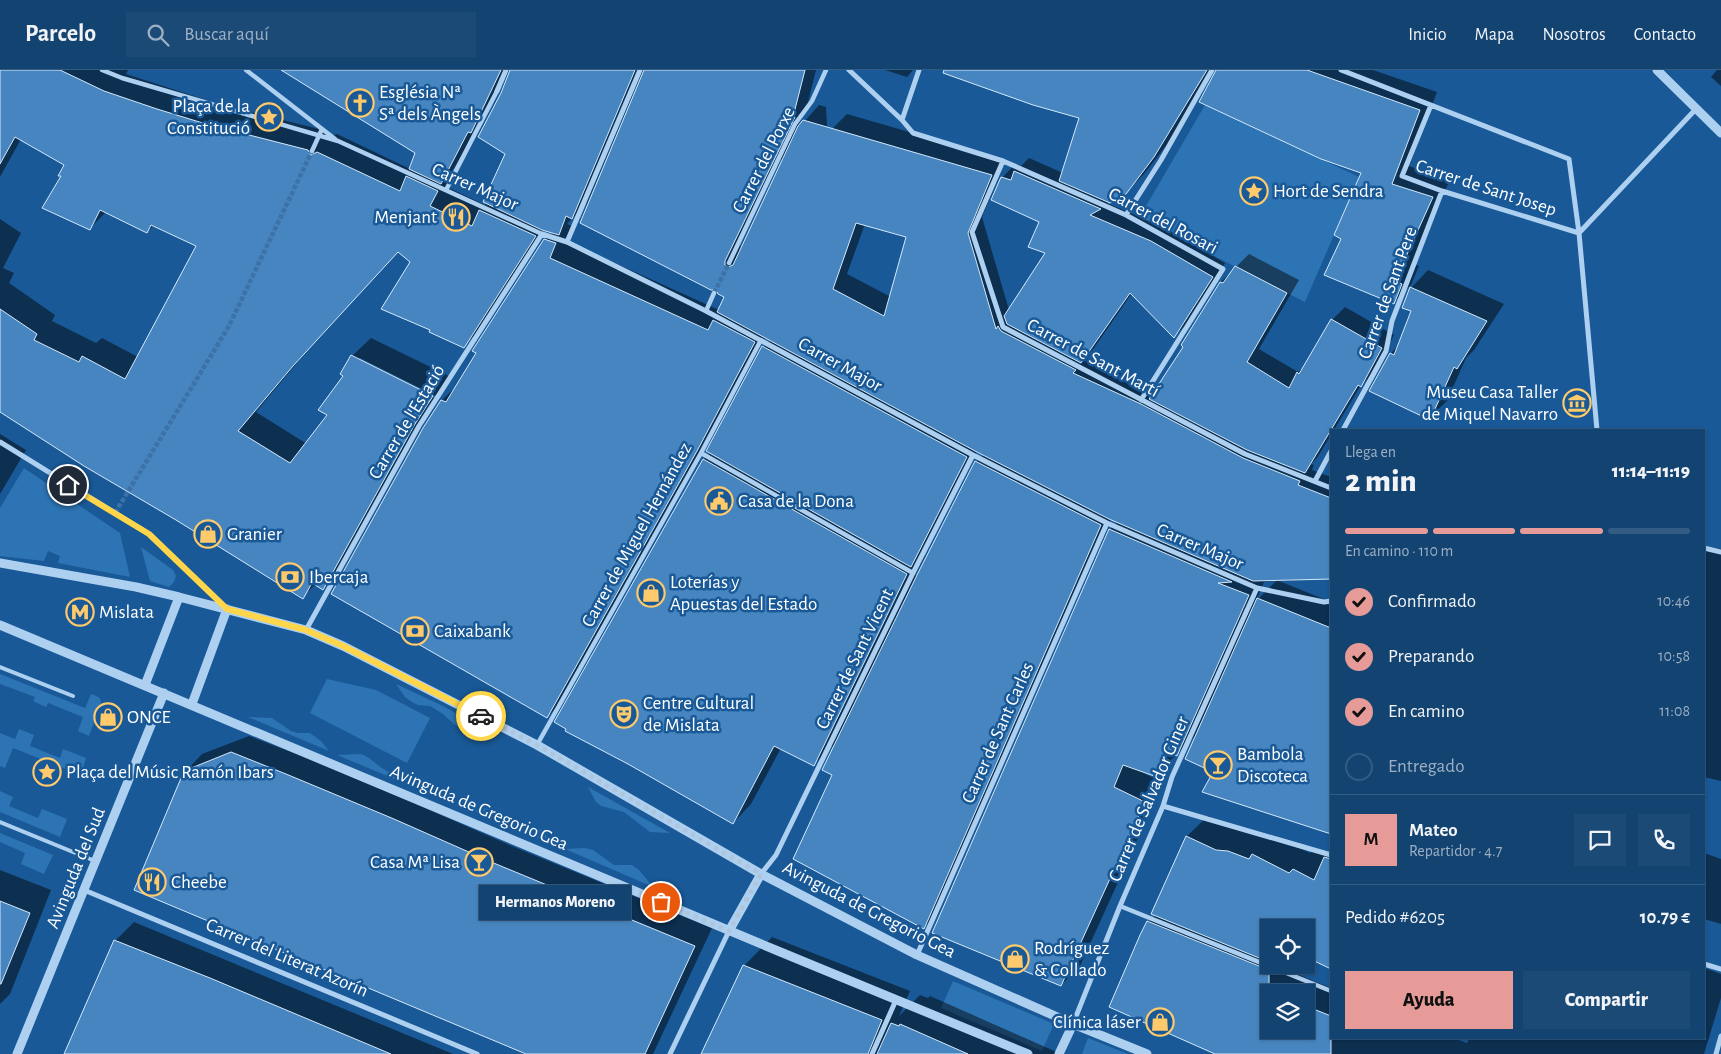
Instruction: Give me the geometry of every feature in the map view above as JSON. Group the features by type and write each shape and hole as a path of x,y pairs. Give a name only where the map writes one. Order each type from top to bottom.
{"street":[{"path":"102,70 338,141"},
{"path":"246,70 338,141"},
{"path":"446,190 506,70"},
{"path":"567,242 640,70"},
{"name":"Carrer del Porxe","path":"729,264 795,124 812,101 826,70"},
{"name":"Carrer del Rosari","path":"850,70 913,133 1003,161 1126,215 1223,269 1141,400"},
{"path":"902,120 919,70"},
{"path":"1126,215 1161,160 1212,70"},
{"path":"1341,70 1354,72 1569,159 1597,429"},
{"path":"1657,70 1695,110 1721,133"},
{"name":"Carrer de Sant Josep","path":"1431,104 1402,176 1442,191 1578,233"},
{"path":"1578,233 1695,110"},
{"path":"312,151 322,129"},
{"name":"Carrer Major","path":"338,141 542,234 567,242 706,311 973,455 1107,523 1257,588 1324,602 1330,601"},
{"name":"Carrer de Sant Martí","path":"1003,161 972,232 1002,327 1245,454 1330,488"},
{"name":"Carrer de Sant Pere","path":"1344,429 1386,351 1392,321 1442,191"},
{"name":"Carrer de l'Estació","path":"306,630 420,426 542,234"},
{"path":"706,311 714,293"},
{"name":"Carrer de Miguel Hernández","path":"537,745 701,453 761,340"},
{"path":"0,442 149,534 227,609 192,704"},
{"path":"701,453 913,573"},
{"path":"1315,481 1330,453"},
{"name":"Carrer de Sant Vicent","path":"761,874 776,855 913,573 973,455"},
{"name":"Carrer de Sant Carles","path":"917,955 1107,523"},
{"path":"1705,548 1721,552"},
{"name":"Avinguda de Gregorio Gea","path":"0,563 136,587 306,630 343,646 537,745 761,874 917,955 1073,1024 1147,1054"},
{"name":"Carrer de Salvador Giner","path":"1073,1024 1120,906 1163,806 1172,777 1257,588"},
{"path":"145,685 179,597"},
{"name":"Avinguda de Gregorio Gea","path":"0,625 729,931 1028,1054"},
{"name":"Avinguda del Sud","path":"17,1054 164,693"},
{"path":"1163,806 1330,855"},
{"path":"670,1054 729,931 761,874"},
{"name":"Carrer del Literat Azorín","path":"84,890 477,1054"},
{"path":"1120,906 1330,991"},
{"path":"1705,964 1721,969"},
{"path":"872,1054 896,1000"},
{"path":"1059,1054 1073,1024"},
{"path":"1716,1054 1721,1036"}],"lane":[{"path":"0,667 73,696"},
{"path":"0,822 96,862"}],"shaded area":[{"name":"Hort de Sendra","path":"1205,105 1359,177 1305,302 1139,218"},
{"path":"24,468 120,533 130,577 58,563 60,556 48,551 44,561 0,556 0,508"},
{"path":"141,547 173,570 176,576 174,582 169,587 150,581"},
{"path":"0,674 85,708 91,694 98,697 101,703 89,736 78,731 83,717 48,703 46,707 33,701 35,697 0,684"},
{"path":"327,679 376,690 430,718 407,763 310,713"},
{"path":"396,684 441,705 481,727 455,725 430,706 418,705 412,702 405,697"},
{"path":"248,717 272,718 291,731 310,733 321,741 329,751"},
{"path":"19,729 34,735 30,746 60,758 63,749 86,758 81,775 13,748 5,768 0,766 0,733 15,739"},
{"path":"361,754 387,771 424,779 445,800 337,755"},
{"path":"588,787 670,833 650,832 624,812 601,806 596,802"},
{"path":"0,791 13,797 9,806 38,818 42,809 67,819 60,837 0,812"},
{"path":"489,808 503,814 514,822 542,830 552,844 472,810"},
{"path":"0,833 53,855 44,874 21,864 25,853 0,842"},
{"path":"585,848 593,850 614,865 632,865 639,870 653,887 565,849"},
{"path":"953,981 1054,1024 1042,1051 941,1008"},
{"path":"1088,1038 1128,1054 1082,1054"}],"building":[{"path":"0,70 60,70 104,91 157,109 206,124 308,150 311,155 317,152 400,191 406,176 438,191 430,206 472,226 479,210 536,236 464,348 429,332 430,330 381,309 410,262 398,252 293,366 238,431 290,463 327,415 318,410 343,376 340,374 351,355 433,396 415,424 323,590 312,583 303,599 176,520 84,466 0,412 0,309 37,334 34,340 79,362 82,356 125,379 196,246 151,225 147,233 100,210 90,230 42,208 61,176 58,176 64,165 15,137 0,164"},
{"path":"281,70 501,70 471,133 468,132 441,184 409,169 415,153"},
{"path":"510,70 635,70 572,219 566,216 559,235 542,230 483,202 505,154 478,137 501,93"},
{"path":"644,70 805,70 793,117 795,117 725,261 725,265 728,267 733,265 798,126 803,120 992,175 968,233 996,329 998,326 1001,331 1076,370 1073,373 1141,404 1243,458 1300,481 1298,485 1330,498 1330,579 1253,581 1109,519 975,451 717,312 724,297 718,294 716,290 711,290 580,223","holes":["856,223 906,237 884,316 833,289"]},
{"path":"944,70 1207,70 1154,157 1126,194 1110,203 1059,181 1079,118 1033,105 943,73"},
{"path":"1216,70 1307,70 1420,110 1392,184 1433,197 1395,281 1402,284 1394,304 1324,275 1341,239 1334,235 1361,173 1321,159 1199,102"},
{"path":"1014,171 1101,209 1090,215 1151,241 1213,277 1174,338 1130,293 1081,363 1007,324 1004,316 1045,253 1028,247 1039,222 991,200 1001,177 1011,180"},
{"path":"544,239 556,243 550,258 708,330 713,320 755,342 697,451 547,718 331,594 423,428 441,400 446,402 476,353 472,351"},
{"path":"1235,266 1287,293 1247,362 1289,388 1331,319 1382,348 1361,387 1358,385 1305,473 1247,450 1149,399 1183,347 1181,345 1220,282 1223,283"},
{"path":"1410,287 1487,321 1457,369 1454,367 1430,420 1369,391 1390,353 1394,355 1411,311 1402,308"},
{"path":"762,346 967,457 911,567 706,451"},
{"path":"703,459 907,574 814,766 774,746 733,824 628,764 565,731 566,729 554,722"},
{"path":"975,461 1101,525 924,929 793,859 832,775 822,770"},
{"path":"1109,529 1232,582 1218,583 1249,595 1177,756 1168,752 1157,777 1123,765 1114,787 1145,802 1061,986 932,933"},
{"path":"1257,598 1330,628 1330,834 1202,792 1213,772 1185,759"},
{"path":"231,752 695,946 645,1054 526,1054 134,890 184,771"},
{"path":"1186,836 1216,850 1228,851 1249,859 1252,854 1289,873 1293,869 1314,880 1324,857 1330,859 1330,969 1315,961 1315,919 1260,919 1260,958 1151,914"},
{"path":"0,901 30,913 1,984 0,984"},
{"path":"1147,921 1260,966 1260,974 1269,974 1269,984 1260,984 1260,1039 1315,1039 1315,1010 1330,1016 1331,1054 1215,1054 1109,1007"},
{"path":"114,940 210,978 391,1054 64,1054"},
{"path":"743,965 882,1020 868,1054 701,1054"},
{"path":"891,1023 899,1026 900,1024 968,1054 877,1054"}],"tunnel":[{"path":"115,513 229,326 312,151"},
{"path":"714,293 729,263"}],"way so far":[{"path":"481,716 537,745 761,874 729,931 661,902"}],"place":[{"name":"Església Nª Sª dels Àngels","path":"360,103"},
{"name":"Plaça de la Constitució","path":"269,117"},
{"name":"Hort de Sendra","path":"1254,191"},
{"name":"Menjant","path":"456,217"},
{"name":"Museu Casa Taller de Miquel Navarro","path":"1577,403"},
{"name":"Casa de la Dona","path":"719,501"},
{"name":"Granier","path":"208,534"},
{"name":"Ibercaja","path":"290,577"},
{"name":"Loterías y Apuestas del Estado","path":"651,593"},
{"name":"Mislata","path":"80,612"},
{"name":"Caixabank","path":"415,631"},
{"name":"Centre Cultural de Mislata","path":"624,714"},
{"name":"ONCE","path":"108,717"},
{"name":"Bambola Discoteca","path":"1218,765"},
{"name":"Plaça del Músic Ramón Ibars","path":"47,772"},
{"name":"Casa Mª Lisa","path":"479,862"},
{"name":"Cheebe","path":"152,882"},
{"name":"Hermanos Moreno","path":"661,902"},
{"name":"Rodríguez & Collado","path":"1015,959"},
{"name":"Clínica láser","path":"1160,1022"}],"route":[{"path":"68,485 149,534 227,609 306,630 343,646 481,716"}]}
